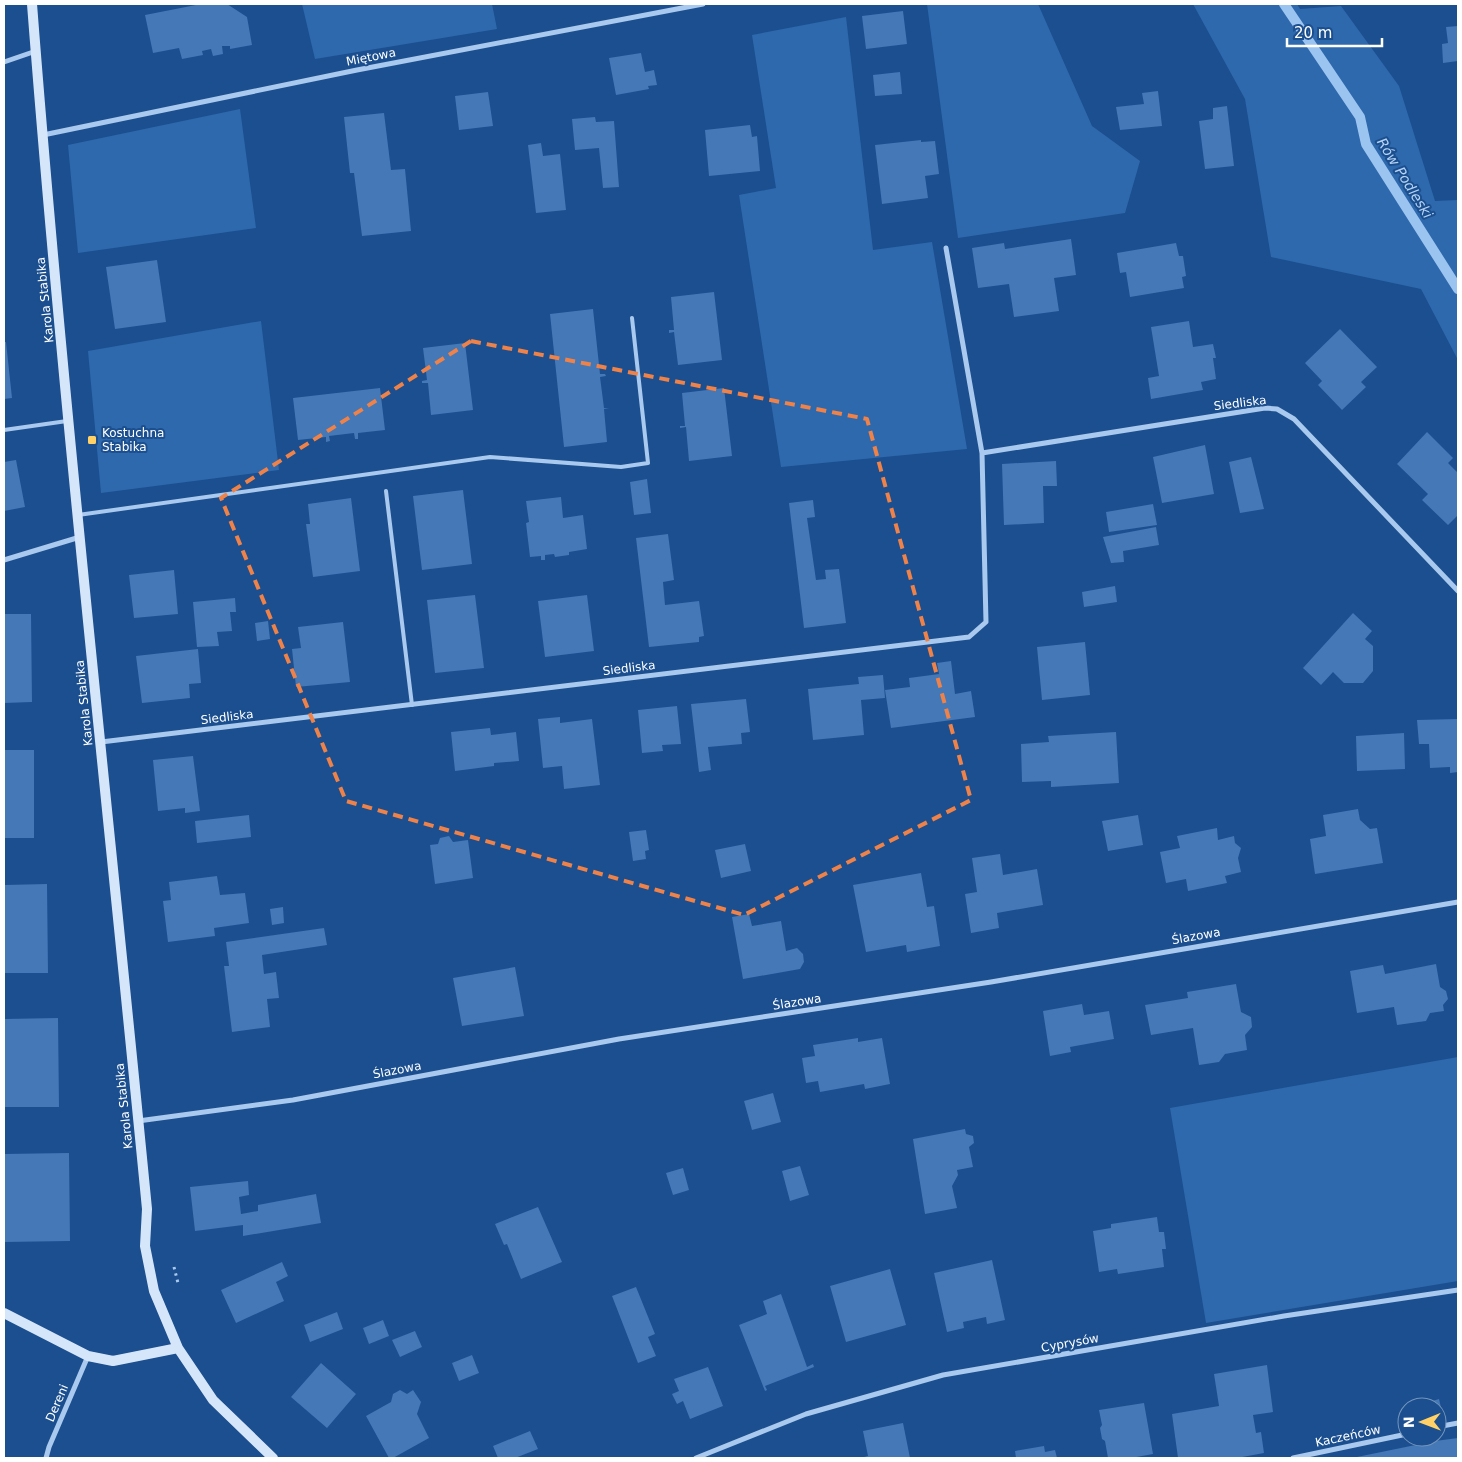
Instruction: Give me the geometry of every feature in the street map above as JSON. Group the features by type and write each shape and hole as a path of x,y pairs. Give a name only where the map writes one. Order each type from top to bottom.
{"street":[{"name":"Karola Stabika","path":"32,4 80,537 147,1208 145,1246 154,1291 178,1348 213,1400 273,1458"},
{"name":"Miętowa","path":"43,135 376,66 703,4"},
{"path":"4,62 36,51"},
{"name":"Siedliska","path":"101,742 969,637 986,622 982,452 946,248"},
{"name":"Siedliska","path":"982,452 1266,408 1277,409 1294,419 1458,590"},
{"path":"4,560 80,537"},
{"name":"Ślazowa","path":"138,1121 293,1100 619,1039 991,982 1458,902"},
{"name":"Cyprysów","path":"696,1458 806,1414 943,1375 1284,1316 1458,1290"},
{"path":"4,1313 88,1356 113,1361 178,1348"},
{"name":"Dereni","path":"46,1458 49,1446 88,1356"},
{"name":"Kaczeńców","path":"1293,1458 1397,1436"}],"lane":[{"path":"78,515 490,457 621,467 648,463 632,318"},
{"path":"4,430 69,421"},
{"path":"386,491 412,704"}],"highlighted area":[{"path":"471,341 867,419 971,800 744,915 346,801 221,498"}],"shaded area":[{"path":"302,4 492,4 497,29 315,59"},
{"path":"927,4 1038,4 1092,126 1140,161 1125,213 958,238"},
{"path":"1193,4 1297,4 1300,9 1341,6 1399,86 1435,201 1458,200 1458,360 1421,289 1271,257 1245,99"},
{"path":"846,17 873,250 932,242 967,449 781,467 739,195 776,188 752,35"},
{"path":"240,109 256,228 78,253 68,145"},
{"path":"261,321 279,470 101,493 88,351"},
{"path":"1458,1057 1458,1281 1206,1323 1170,1108"}],"building":[{"path":"201,4 227,4 247,17 252,45 230,49 230,46 222,46 223,54 213,56 211,49 202,51 203,55 182,59 179,48 153,53 145,15"},
{"path":"903,11 907,44 866,49 862,16"},
{"path":"1458,26 1458,61 1443,63 1442,44 1448,43 1446,27"},
{"path":"641,53 645,72 654,70 657,85 648,86 649,89 616,95 609,58"},
{"path":"900,72 902,94 875,96 873,75"},
{"path":"1158,91 1162,126 1120,130 1116,107 1144,104 1142,93"},
{"path":"488,92 493,126 459,130 455,96"},
{"path":"1227,106 1234,166 1205,169 1199,121 1213,119 1213,108"},
{"path":"384,113 391,170 405,169 411,231 362,236 354,173 350,173 344,117"},
{"path":"595,117 596,122 614,121 619,187 603,188 599,148 575,150 572,119"},
{"path":"750,125 752,137 757,136 760,171 709,176 705,130"},
{"path":"921,140 921,142 935,141 939,174 925,176 928,198 882,204 875,145"},
{"path":"541,143 543,156 560,154 566,210 536,213 528,145"},
{"path":"1071,239 1076,275 1054,278 1059,311 1014,317 1009,284 978,288 972,248 1004,243 1005,249"},
{"path":"1176,243 1179,256 1183,256 1186,276 1182,277 1184,288 1130,297 1126,272 1120,273 1117,253"},
{"path":"157,260 166,322 115,329 106,267"},
{"path":"714,292 722,360 678,365 674,332 669,333 669,330 674,330 671,297"},
{"path":"593,309 600,374 605,374 606,376 600,377 604,408 609,409 604,409 607,442 564,447 550,314"},
{"path":"1189,321 1193,347 1213,344 1216,358 1213,358 1216,379 1201,382 1203,390 1151,399 1148,378 1159,376 1151,327"},
{"path":"1340,329 1377,367 1361,382 1366,387 1342,410 1318,385 1322,381 1305,363"},
{"path":"4,342 6,342 12,398 4,399"},
{"path":"465,343 473,410 431,415 428,383 422,383 422,381 427,380 423,348"},
{"path":"380,388 385,430 358,433 358,439 355,439 354,433 329,436 330,441 326,442 326,437 298,440 293,398"},
{"path":"724,388 732,456 689,461 686,427 680,428 680,426 685,426 682,393"},
{"path":"1427,432 1453,458 1448,463 1458,473 1458,515 1448,525 1422,500 1428,494 1397,464"},
{"path":"1205,445 1214,494 1162,503 1153,457"},
{"path":"1251,457 1264,509 1240,513 1229,462"},
{"path":"16,460 25,507 4,511 4,462"},
{"path":"1056,461 1057,486 1043,486 1044,523 1004,525 1002,464"},
{"path":"647,479 651,513 634,515 630,482"},
{"path":"463,490 472,564 422,570 413,496"},
{"path":"561,497 563,518 583,515 587,549 555,557 554,554 545,555 545,560 541,560 541,556 530,557 526,523 529,522 526,501"},
{"path":"351,498 360,571 313,577 306,524 310,524 308,504"},
{"path":"813,500 815,517 807,518 816,580 826,579 825,570 839,569 846,623 804,628 789,503"},
{"path":"1153,504 1157,525 1109,532 1106,512"},
{"path":"1156,527 1159,545 1123,551 1124,562 1111,563 1103,537"},
{"path":"668,534 674,580 663,582 665,605 699,601 704,636 699,637 699,642 649,647 636,538"},
{"path":"174,570 178,614 134,618 129,575"},
{"path":"1115,586 1117,602 1084,607 1082,592"},
{"path":"475,595 484,668 435,673 427,600"},
{"path":"587,595 594,651 545,657 538,601"},
{"path":"235,598 236,612 230,612 232,631 217,632 219,646 197,647 193,602"},
{"path":"1353,613 1372,631 1365,639 1373,646 1373,671 1363,683 1344,683 1333,672 1321,685 1303,668"},
{"path":"4,614 31,614 32,702 4,703"},
{"path":"268,621 270,639 257,641 255,623"},
{"path":"343,622 350,682 296,687 292,649 301,648 298,627"},
{"path":"1085,642 1090,695 1042,700 1037,647"},
{"path":"198,649 201,683 189,684 190,698 142,703 136,656"},
{"path":"951,661 955,694 971,691 975,717 891,728 885,690 910,687 909,678 939,674 937,663"},
{"path":"883,675 885,698 861,700 864,735 813,740 808,689 859,684 858,677"},
{"path":"746,699 750,732 741,733 742,744 708,747 711,770 699,772 691,704"},
{"path":"677,706 681,744 662,745 663,751 642,753 638,710"},
{"path":"560,717 560,723 592,719 600,785 564,789 562,766 543,768 538,719"},
{"path":"1458,719 1458,772 1450,773 1450,767 1430,768 1429,744 1419,744 1417,720"},
{"path":"490,728 491,735 516,732 519,761 494,763 494,766 455,771 451,732"},
{"path":"1116,732 1119,783 1051,787 1051,781 1022,782 1021,744 1049,742 1048,736"},
{"path":"1404,733 1405,769 1357,771 1356,736"},
{"path":"4,750 34,750 34,838 4,838"},
{"path":"193,756 200,811 185,813 185,808 158,811 153,760"},
{"path":"1358,809 1360,820 1370,829 1377,828 1383,863 1315,874 1310,839 1326,836 1323,815"},
{"path":"249,815 251,837 197,843 195,821"},
{"path":"1138,815 1143,845 1108,851 1102,821"},
{"path":"1217,828 1218,840 1234,836 1235,843 1241,848 1238,858 1241,872 1225,876 1227,883 1188,891 1186,879 1166,883 1160,852 1180,848 1177,836"},
{"path":"646,830 649,850 645,851 646,859 633,861 629,832"},
{"path":"449,836 453,842 468,840 473,878 435,884 430,845 438,844 440,838"},
{"path":"745,844 751,871 721,878 715,850"},
{"path":"1000,854 1003,875 1037,869 1043,905 997,913 999,928 971,933 965,894 977,892 972,858"},
{"path":"921,873 927,907 934,906 940,946 907,952 906,945 866,952 853,885"},
{"path":"217,876 220,895 245,893 249,923 214,928 215,936 168,942 163,901 171,900 169,882"},
{"path":"47,884 48,973 4,973 4,885"},
{"path":"283,907 284,923 272,925 270,909"},
{"path":"749,914 752,926 781,921 786,951 797,948 803,954 804,962 800,969 743,979 732,917"},
{"path":"324,928 327,945 262,955 264,974 276,972 279,998 267,999 270,1027 232,1032 224,966 229,966 226,942"},
{"path":"1436,964 1440,987 1446,991 1448,999 1443,1005 1444,1011 1430,1013 1426,1021 1397,1025 1394,1007 1357,1013 1350,971 1383,965 1385,974"},
{"path":"515,967 524,1016 462,1026 453,978"},
{"path":"1236,984 1241,1012 1251,1017 1252,1027 1245,1035 1247,1050 1225,1054 1219,1062 1199,1065 1193,1028 1151,1035 1145,1005 1188,998 1187,992"},
{"path":"1082,1004 1084,1015 1109,1011 1114,1039 1070,1047 1071,1052 1050,1056 1043,1011"},
{"path":"58,1018 59,1107 4,1107 4,1019"},
{"path":"858,1038 858,1042 882,1038 890,1084 865,1089 864,1084 820,1092 818,1081 806,1083 802,1058 815,1056 813,1045"},
{"path":"773,1093 781,1122 752,1130 744,1101"},
{"path":"965,1129 966,1134 973,1136 974,1143 969,1147 973,1167 957,1170 958,1175 952,1186 957,1208 925,1214 913,1139"},
{"path":"69,1153 70,1241 4,1242 4,1154"},
{"path":"800,1166 809,1195 790,1201 782,1171"},
{"path":"683,1168 689,1190 673,1195 666,1173"},
{"path":"248,1181 249,1195 239,1197 241,1214 258,1211 258,1205 316,1194 321,1223 243,1236 243,1225 195,1231 190,1187"},
{"path":"538,1207 562,1262 521,1279 507,1244 504,1245 495,1224"},
{"path":"1157,1217 1159,1232 1164,1232 1166,1249 1162,1249 1164,1267 1118,1274 1117,1269 1099,1272 1093,1231 1111,1228 1111,1224"},
{"path":"992,1260 1005,1320 987,1324 986,1317 963,1322 964,1328 947,1332 934,1273"},
{"path":"282,1262 288,1276 276,1282 284,1301 236,1323 221,1290"},
{"path":"890,1269 906,1325 846,1342 830,1286"},
{"path":"636,1287 655,1334 648,1337 656,1356 638,1363 612,1296"},
{"path":"781,1294 807,1367 813,1364 814,1367 765,1386 767,1390 765,1391 739,1325 767,1314 763,1301"},
{"path":"337,1312 343,1329 310,1342 304,1325"},
{"path":"383,1320 389,1336 369,1344 363,1328"},
{"path":"415,1331 422,1347 400,1357 392,1340"},
{"path":"472,1355 479,1373 459,1381 452,1363"},
{"path":"321,1363 356,1394 327,1428 291,1397"},
{"path":"1267,1365 1273,1412 1253,1415 1256,1433 1261,1432 1264,1453 1237,1458 1178,1458 1172,1414 1219,1406 1214,1374"},
{"path":"708,1367 723,1406 690,1419 683,1401 677,1404 672,1394 679,1391 674,1379"},
{"path":"400,1390 407,1394 413,1390 421,1402 417,1414 429,1438 393,1458 389,1458 366,1416 391,1402 393,1394"},
{"path":"1144,1403 1153,1454 1131,1458 1108,1458 1105,1441 1102,1439 1099,1410"},
{"path":"903,1423 910,1458 860,1458 868,1456 863,1431"},
{"path":"530,1431 538,1449 515,1458 498,1458 493,1446"},
{"path":"1458,1438 1458,1458 1352,1458 1406,1447 1447,1447 1447,1439"},
{"path":"1044,1446 1045,1452 1055,1450 1057,1458 1016,1458 1015,1451"}],"waterway":[{"name":"Rów Podleski","path":"1284,4 1360,117 1366,144 1458,289"}],"place":[{"name":"Kostuchna Stabika","path":"92,440"}]}
